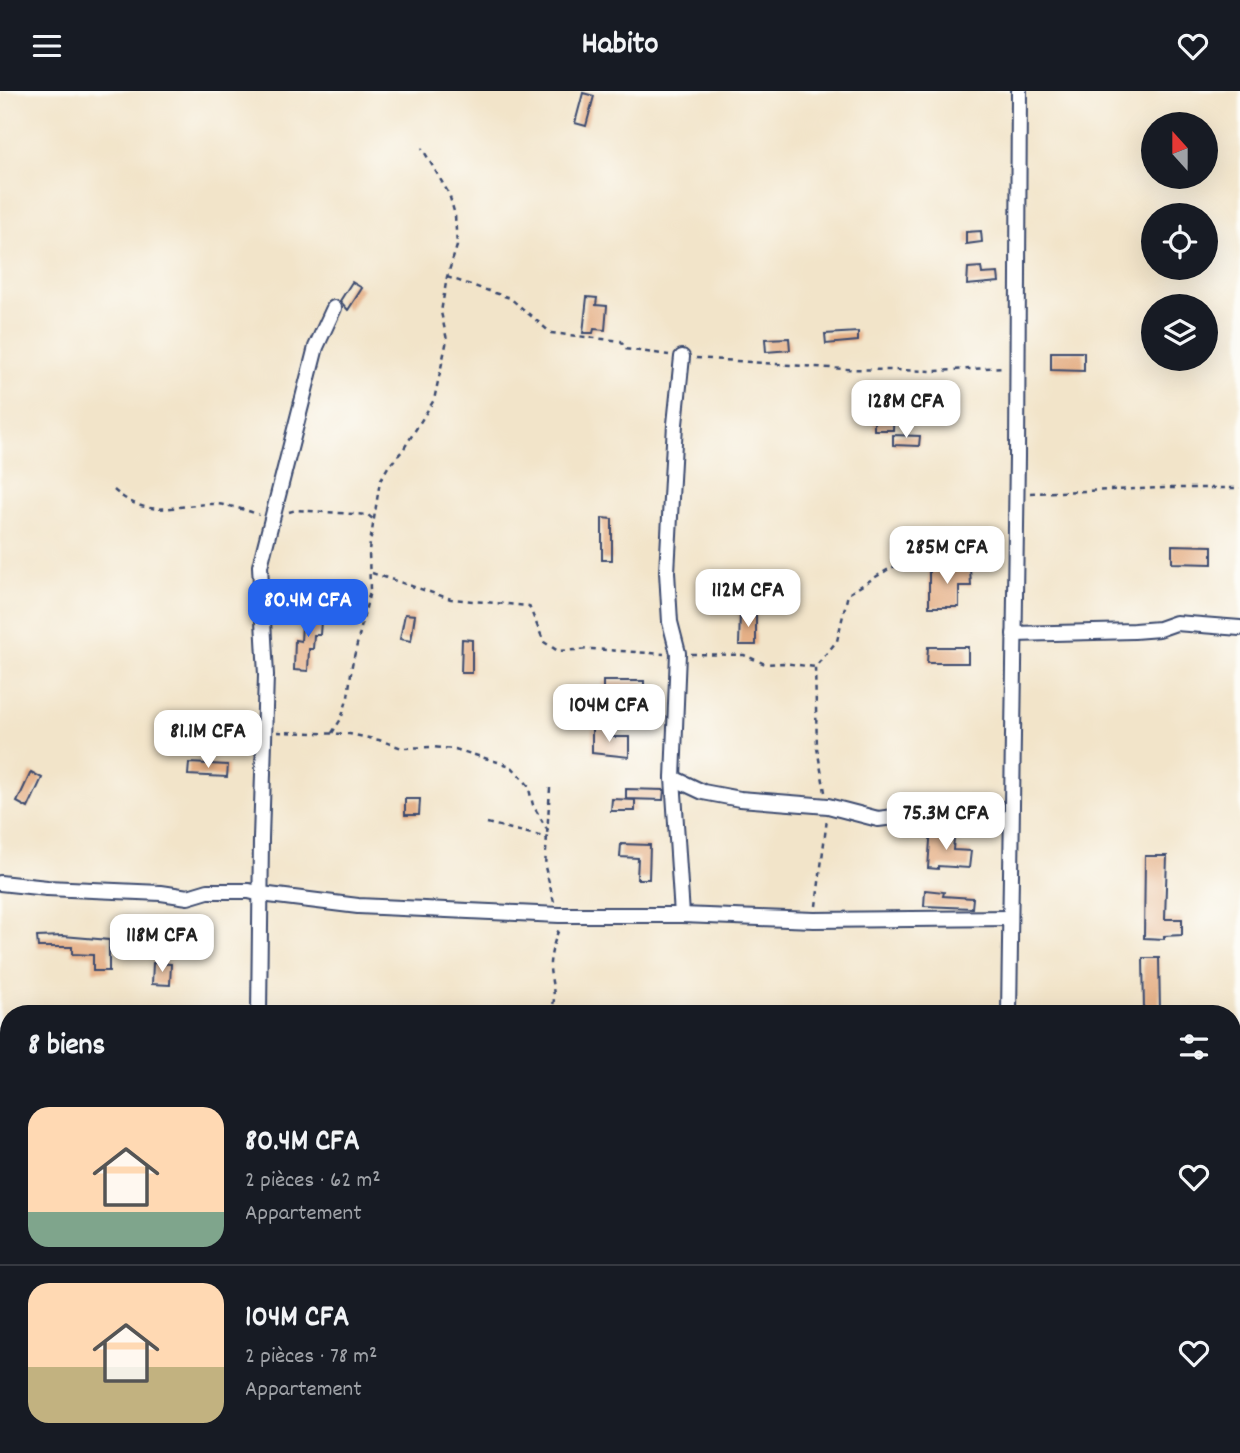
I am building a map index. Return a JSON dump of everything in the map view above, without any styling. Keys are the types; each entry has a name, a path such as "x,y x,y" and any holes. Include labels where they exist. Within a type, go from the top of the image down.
{"street":[{"path":"1009,1005 1019,91"},
{"path":"259,1005 266,675 260,566 316,347 334,307"},
{"path":"682,357 675,424 667,572 670,622 678,653 673,778 682,915"},
{"path":"1014,634 1134,631 1159,629 1176,623 1240,628"},
{"path":"673,778 703,792 740,799 828,806 878,818 918,814 951,820 1011,819"},
{"path":"0,883 188,897 208,891 249,891 358,906 559,915 682,915 814,920 1010,918"}],"path":[{"path":"332,733 341,719 350,689 352,665 370,591 369,550 380,481 434,400 447,339 440,312 457,246 455,215 449,194 422,148"},
{"path":"447,277 510,298 551,333 621,341 625,349 682,357 857,370 936,371 1018,366"},
{"path":"1016,493 1240,488"},
{"path":"114,489 137,505 169,510 217,504 273,518 296,510 368,515 374,520"},
{"path":"814,920 828,806 817,748 815,667 837,641 848,594 892,567 919,565"},
{"path":"371,572 451,599 529,606 544,642 558,651 592,649 744,655 765,664 815,667"},
{"path":"263,734 332,733 379,740 402,748 455,749 512,766 528,785 533,805 549,833"},
{"path":"487,823 548,838"}],"building":[{"path":"583,93 594,96 586,126 575,123"},
{"path":"981,231 982,242 966,244 966,232"},
{"path":"981,267 982,274 998,273 999,282 967,285 968,268"},
{"path":"352,282 362,288 348,310 340,301"},
{"path":"587,297 597,298 596,305 607,306 605,330 594,329 593,333 583,333"},
{"path":"858,332 858,341 826,344 825,334"},
{"path":"789,338 790,350 766,352 765,339"},
{"path":"1051,352 1084,352 1084,371 1051,370"},
{"path":"874,406 894,407 893,430 874,430"},
{"path":"893,435 920,436 919,446 893,445"},
{"path":"602,518 612,519 612,560 602,560"},
{"path":"1172,545 1212,546 1212,564 1172,563"},
{"path":"929,568 970,568 971,586 959,586 959,607 929,607"},
{"path":"311,605 322,606 320,635 314,635 313,649 309,649 308,671 294,670 295,640 301,641 302,625 310,625"},
{"path":"740,613 756,613 756,645 739,645"},
{"path":"405,614 415,615 411,641 400,639"},
{"path":"462,639 472,640 472,673 461,673"},
{"path":"928,647 968,647 968,663 927,663"},
{"path":"603,681 644,681 644,696 603,695"},
{"path":"592,729 610,729 610,737 629,737 629,757 592,753"},
{"path":"189,763 228,765 227,777 188,775"},
{"path":"31,772 42,778 28,808 17,802"},
{"path":"626,789 664,790 663,800 626,799"},
{"path":"405,799 420,799 419,815 405,815"},
{"path":"612,799 635,800 635,811 611,811"},
{"path":"931,827 940,828 940,837 954,838 953,850 971,851 969,868 928,868"},
{"path":"621,844 650,845 649,879 637,879 638,858 620,857"},
{"path":"1145,856 1167,856 1165,919 1182,919 1182,935 1164,936 1164,939 1144,938"},
{"path":"925,890 944,892 943,896 973,898 972,908 924,906"},
{"path":"37,937 109,940 109,971 93,971 93,955 72,954 72,947 38,947"},
{"path":"1143,958 1159,958 1160,1005 1144,1005"},
{"path":"153,963 171,964 170,985 152,984"}]}
